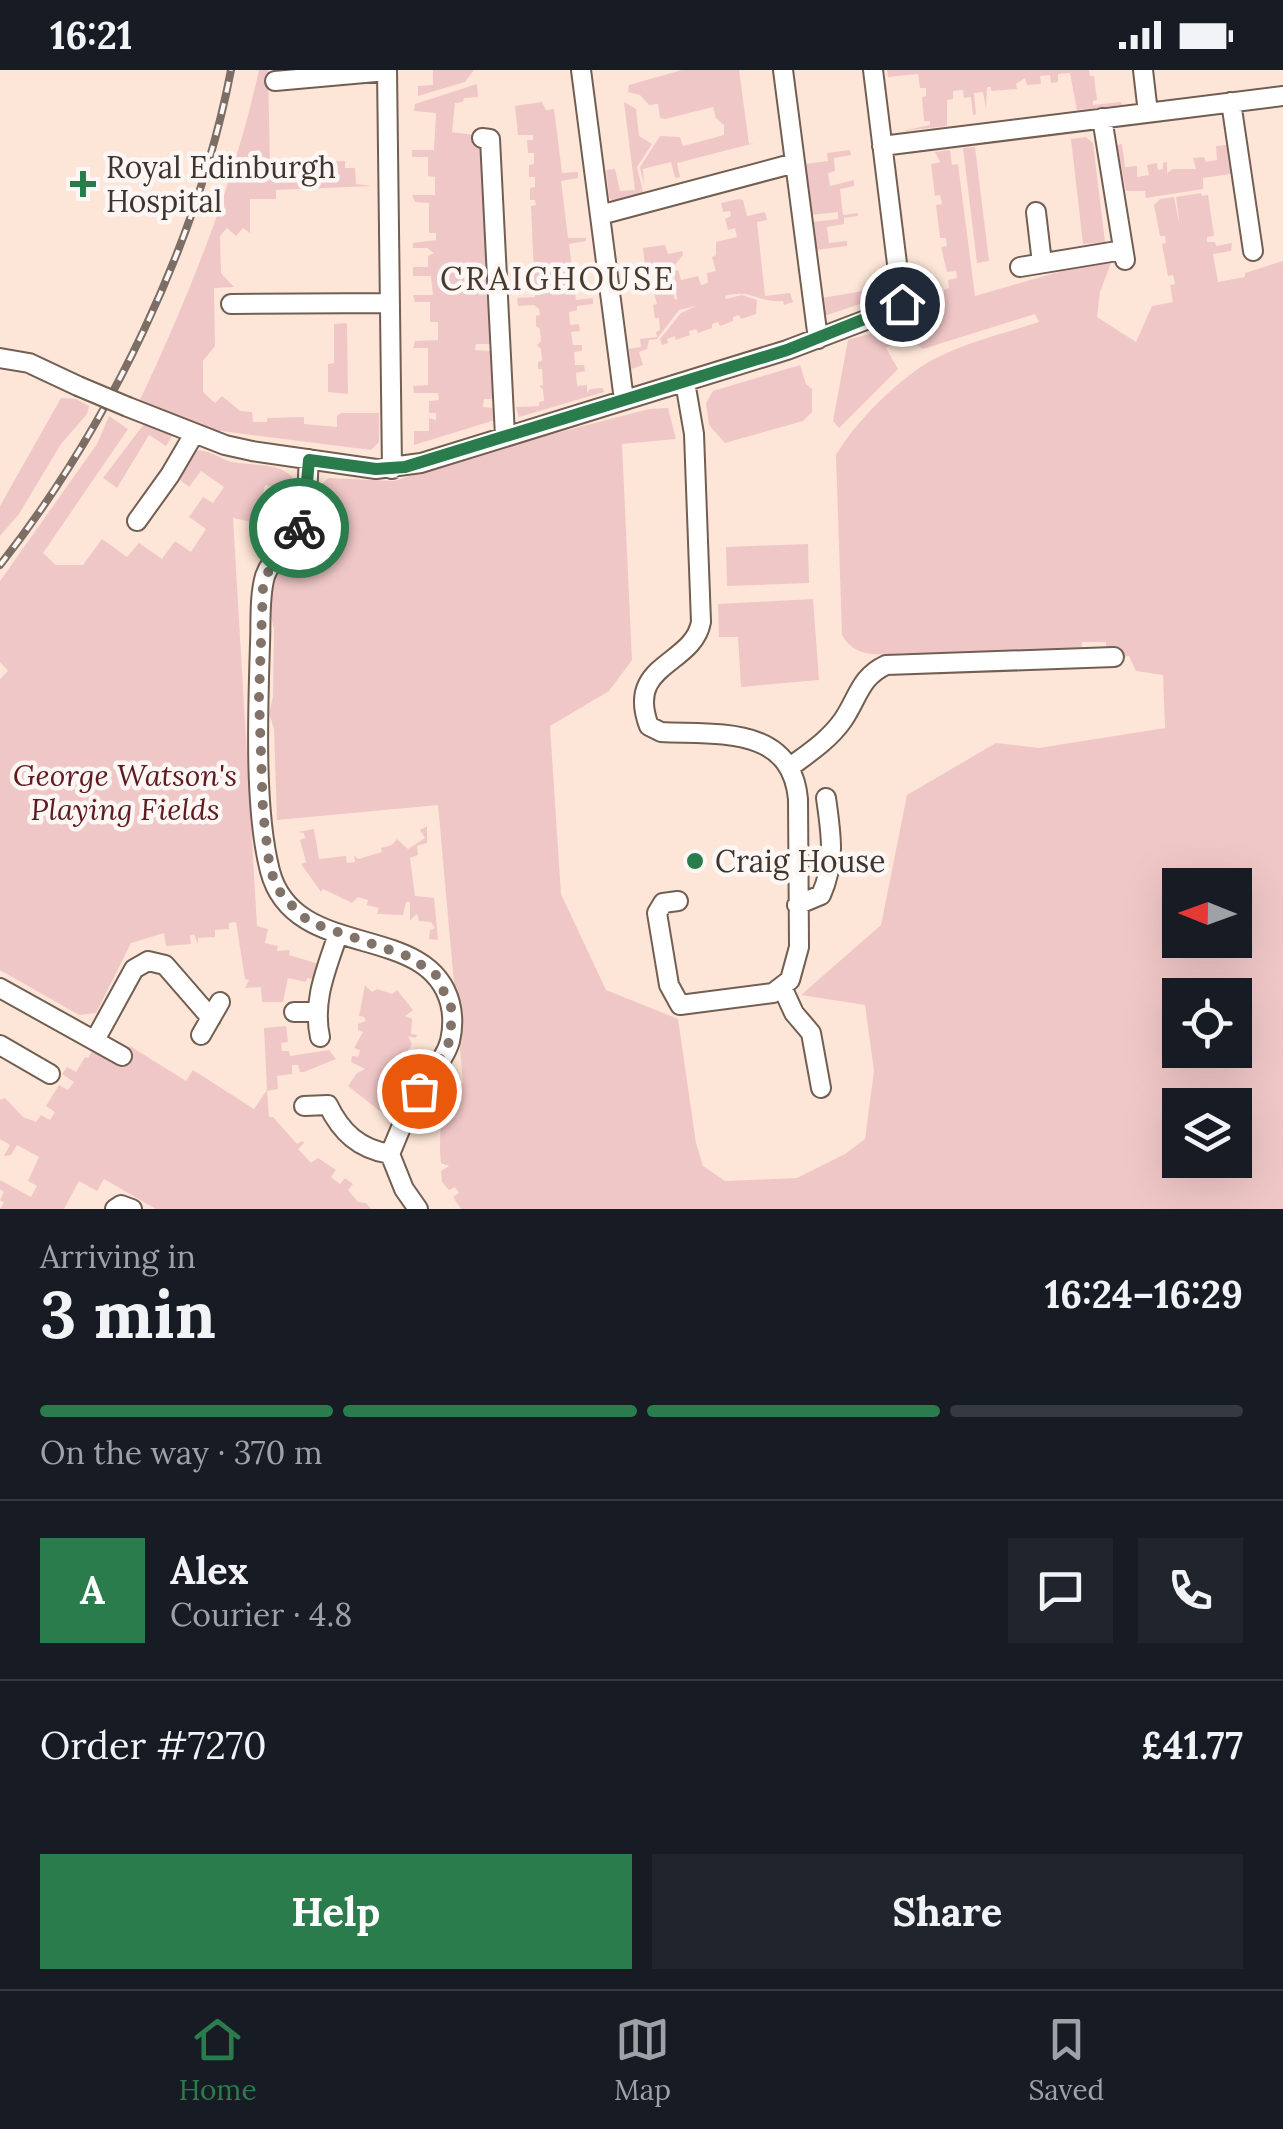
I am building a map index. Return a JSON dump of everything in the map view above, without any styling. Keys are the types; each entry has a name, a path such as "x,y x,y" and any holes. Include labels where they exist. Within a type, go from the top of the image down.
{"street":[{"path":"581,70 624,400"},
{"path":"783,70 818,339"},
{"path":"0,358 29,363 233,448 392,469 818,339 902,304 873,70"},
{"path":"1144,70 1148,113"},
{"path":"275,82 387,71 392,469"},
{"path":"882,146 1283,96"},
{"path":"1231,102 1253,251"},
{"path":"1020,267 1124,255 1102,118"},
{"path":"482,138 490,138 505,436"},
{"path":"600,215 794,163"},
{"path":"1036,212 1042,263"},
{"path":"232,304 390,303"},
{"path":"678,901 663,904 657,913 668,985 680,1005 773,994 783,988 797,964 798,799 790,767 781,756 756,740 662,732 649,726 646,717 646,690 652,676 694,642 701,622 694,434 684,382"},
{"path":"137,521 194,434"},
{"path":"309,460 303,518 297,532 271,564 263,587 259,697 263,812 270,870 278,890 300,915 338,934 416,960 436,975 451,1007 450,1043 414,1099 390,1154 418,1209"},
{"path":"790,767 828,738 844,720 866,678 886,665 1114,657"},
{"path":"797,904 821,896 828,880 833,856 826,798"},
{"path":"320,1036 317,1012 322,977 338,934"},
{"path":"95,1040 134,969 148,961 165,966 210,1019"},
{"path":"783,988 794,1013 810,1033 821,1088"},
{"path":"2,992 122,1056"},
{"path":"294,1012 317,1012"},
{"path":"0,1046 27,1071 50,1074"},
{"path":"304,1106 332,1097 341,1126 353,1139 366,1148 390,1154"},
{"path":"115,1209 122,1205 132,1209"}],"green space":[{"path":"259,70 268,70 270,163 345,161 345,168 355,168 356,184 372,186 276,190 276,199 250,199 250,233 243,228 236,236 227,228 220,236 221,273 234,287 214,288 215,346 203,361 203,392 215,403 222,396 240,411 252,412 253,422 304,417 304,424 337,427 337,416 341,413 379,413 379,442 371,450 213,430 140,400 209,238 237,155"},
{"path":"433,70 474,70 465,82 418,96 418,86 433,85"},
{"path":"682,70 739,70 749,144 755,143 677,163 680,177 675,178 671,162 643,169 644,186 640,167 660,136 680,137 683,146 724,135 724,125 716,118 713,107 665,119 660,118 658,104 649,105 640,95 628,92 629,85"},
{"path":"887,70 1089,70 1090,76 1094,76 1097,100 1093,105 1122,105 1077,110 1070,73 1058,74 1058,82 1051,83 1050,75 1040,76 1041,84 1027,85 1025,78 1016,84 1017,89 991,91 987,87 986,109 983,92 974,93 973,115 971,97 964,98 963,90 953,91 953,99 947,100 947,126 902,131 930,125 930,121 924,121 922,97 926,96 926,88 920,88 918,74 888,77"},
{"path":"477,84 478,97 455,103 452,132 473,136 482,145 491,344 476,344 475,350 491,351 494,399 484,399 483,407 494,408 495,420 414,445 414,431 429,431 429,418 436,420 436,413 429,413 429,401 439,400 438,393 414,393 413,386 428,385 428,348 413,348 415,341 438,340 438,322 430,322 430,302 415,302 413,295 433,295 431,276 413,276 413,267 428,267 428,256 434,253 427,248 413,248 413,243 436,240 436,233 429,233 429,203 415,202 412,195 435,195 435,177 428,176 428,157 412,157 412,150 434,150 436,113 414,111 415,104"},
{"path":"542,102 546,110 554,109 562,173 578,172 578,178 561,181 568,238 586,238 569,244 576,300 593,298 593,304 577,306 577,310 569,312 570,325 579,324 580,331 571,332 573,345 582,345 582,351 574,352 575,365 584,365 585,371 576,373 577,386 587,385 587,393 603,388 604,392 519,417 516,407 539,406 544,401 539,386 543,385 542,369 538,369 538,362 542,361 537,345 541,341 536,326 539,309 534,305 518,306 517,298 535,297 531,206 536,205 535,200 530,200 535,177 529,177 529,165 534,164 534,153 528,153 527,140 533,140 533,135 518,135 515,106"},
{"path":"624,102 636,109 639,136 652,144 637,167 644,196 616,203 609,198 606,170 615,169 620,191 635,190"},
{"path":"1086,137 1093,143 1105,242 1083,244 1071,139"},
{"path":"1122,144 1125,167 1137,166 1137,177 1149,175 1147,165 1157,163 1158,170 1167,162 1167,173 1173,169 1196,169 1193,158 1217,160 1216,146 1227,145 1231,174 1203,178 1203,189 1146,198 1145,191 1126,191 1117,145"},
{"path":"975,147 989,261 977,263 963,148"},
{"path":"850,150 851,155 834,158 835,171 828,173 830,186 854,180 854,186 840,189 843,215 858,216 827,227 829,243 847,241 847,246 816,250 812,222 838,219 838,212 811,215 805,164 828,161 827,153"},
{"path":"950,150 952,165 958,164 975,296 1065,270 1111,263 1100,292 1097,317 1136,342 1152,306 1173,302 1170,285 1175,284 1173,275 1168,276 1162,244 1166,243 1165,236 1160,236 1154,205 1160,199 1174,197 1180,227 1176,197 1201,193 1208,195 1214,236 1207,237 1207,242 1215,242 1216,246 1232,243 1231,251 1213,254 1218,282 1245,277 1245,273 1283,261 1283,1209 461,1209 453,1197 459,1193 442,1182 441,1171 449,1166 441,1163 440,1149 444,1111 452,1112 454,1105 446,1103 448,1093 456,1094 458,1083 463,1083 438,805 277,820 274,729 269,713 273,697 274,629 270,591 278,570 309,530 319,487 328,478 394,481 498,448 649,409 668,408 676,439 622,444 632,660 609,691 550,726 561,894 606,990 678,1019 696,1143 703,1166 725,1181 797,1178 845,1154 865,1139 874,1071 865,1005 801,995 881,925 907,795 996,743 1039,748 1165,728 1163,675 1136,671 1129,656 1106,658 1106,642 1082,642 1081,653 912,658 907,653 862,652 842,635 836,455 880,401 923,366 961,347 1039,322 1035,314 923,349 905,337 886,348 898,369 839,428 833,421 848,340 901,322 909,316 917,298 944,294 949,288 948,280 957,278 956,271 947,272 941,247 947,246 946,238 940,238 936,205 942,204 940,195 935,196 931,164 940,162 935,152"},
{"path":"743,200 747,216 765,212 767,220 757,222 765,296 790,293 793,302 784,305 783,301 748,295 734,294 725,296 726,299 742,295 757,300 756,314 741,319 739,315 733,321 720,326 718,322 712,324 712,328 698,333 696,329 689,331 690,335 676,340 675,336 662,345 660,339 681,313 696,306 679,310 657,339 649,340 647,349 639,352 643,365 631,369 629,349 641,347 640,339 657,337 660,330 650,280 656,279 656,275 646,275 643,248 665,245 668,254 682,251 670,271 677,300 674,271 678,270 681,280 698,276 701,285 708,283 707,273 716,271 712,257 716,255 716,242 737,237 735,228 728,230 725,219 731,216 730,211 723,212 721,203"},
{"path":"885,275 887,295 824,316 822,298 863,291 874,286 875,276"},
{"path":"347,323 348,394 328,392 328,364 334,363 334,324"},
{"path":"800,365 806,384 812,389 812,412 803,421 725,443 709,425 706,403 713,391"},
{"path":"61,398 76,399 89,406 87,414 61,444 19,514 0,536 0,506"},
{"name":"George Watson's Playing Fields","path":"109,416 128,429 43,553 56,565 83,565 102,539 127,557 139,543 162,559 175,541 191,552 206,529 189,517 203,497 213,503 224,487 201,471 189,487 180,480 194,452 273,467 292,477 289,491 265,485 256,523 233,518 257,926 268,929 265,943 278,946 277,951 290,950 289,955 319,964 314,979 307,978 306,982 288,978 283,1002 262,1002 261,987 245,988 249,980 245,979 236,922 229,923 229,929 215,930 215,937 198,938 198,944 194,934 190,936 191,944 166,946 164,933 131,943 96,1013 79,1015 0,970 0,679 8,671 0,662 0,581 97,444"},
{"path":"144,424 172,436 166,446 149,435 117,488 103,478"},
{"path":"808,544 809,583 727,586 726,547"},
{"path":"813,599 819,680 741,687 738,637 719,637 718,604"},
{"path":"427,826 427,843 417,846 418,855 410,858 415,896 434,898 438,940 429,939 430,930 435,928 431,922 419,921 417,914 410,920 410,902 406,902 403,915 377,914 379,908 367,905 368,900 358,897 352,903 323,889 321,892 301,864 306,862 300,840 305,838 304,833 298,832 314,829 319,859 346,856 347,863 355,862 354,855 358,859 382,852 381,848 397,839 408,849 425,838 420,830"},
{"path":"365,985 372,992 377,989 392,994 397,990 413,1010 405,1016 412,1019 411,1034 418,1035 408,1036 412,1044 400,1062 395,1059 378,1085 402,1104 394,1122 348,1086 365,1069 351,1062 360,1050 354,1048 363,1032 358,1030 358,1024 366,1021 359,1016"},
{"path":"286,1026 288,1042 281,1043 282,1051 289,1051 290,1056 329,1050 336,1059 304,1072 300,1072 298,1065 292,1065 292,1074 277,1076 278,1089 267,1091 269,1117 297,1144 304,1143 298,1149 311,1163 318,1158 336,1170 331,1177 340,1184 345,1178 353,1184 348,1190 371,1209 156,1209 104,1179 97,1191 79,1181 64,1209 0,1209 4,1192 0,1180 31,1197 37,1186 28,1181 39,1157 17,1145 11,1155 4,1156 10,1145 0,1139 0,1100 5,1098 23,1117 36,1122 41,1115 50,1120 55,1112 46,1106 59,1085 68,1090 74,1082 62,1074 67,1067 76,1072 93,1050 117,1064 130,1046 186,1081 193,1070 254,1109 267,1090 264,1028"}],"railway":[{"path":"0,565 77,454 144,331 196,201 231,70"}],"way so far":[{"path":"299,528 271,564 263,587 259,697 263,812 270,870 282,896 309,922 410,957 436,975 451,1007 451,1036 419,1091"}],"place":[{"name":"Royal Edinburgh Hospital","path":"83,184"},
{"name":"Craig House","path":"695,861"}],"district":[{"name":"CRAIGHOUSE","path":"558,278"}],"route":[{"path":"299,528 304,515 309,460 376,469 405,467 787,350 902,304"}]}
